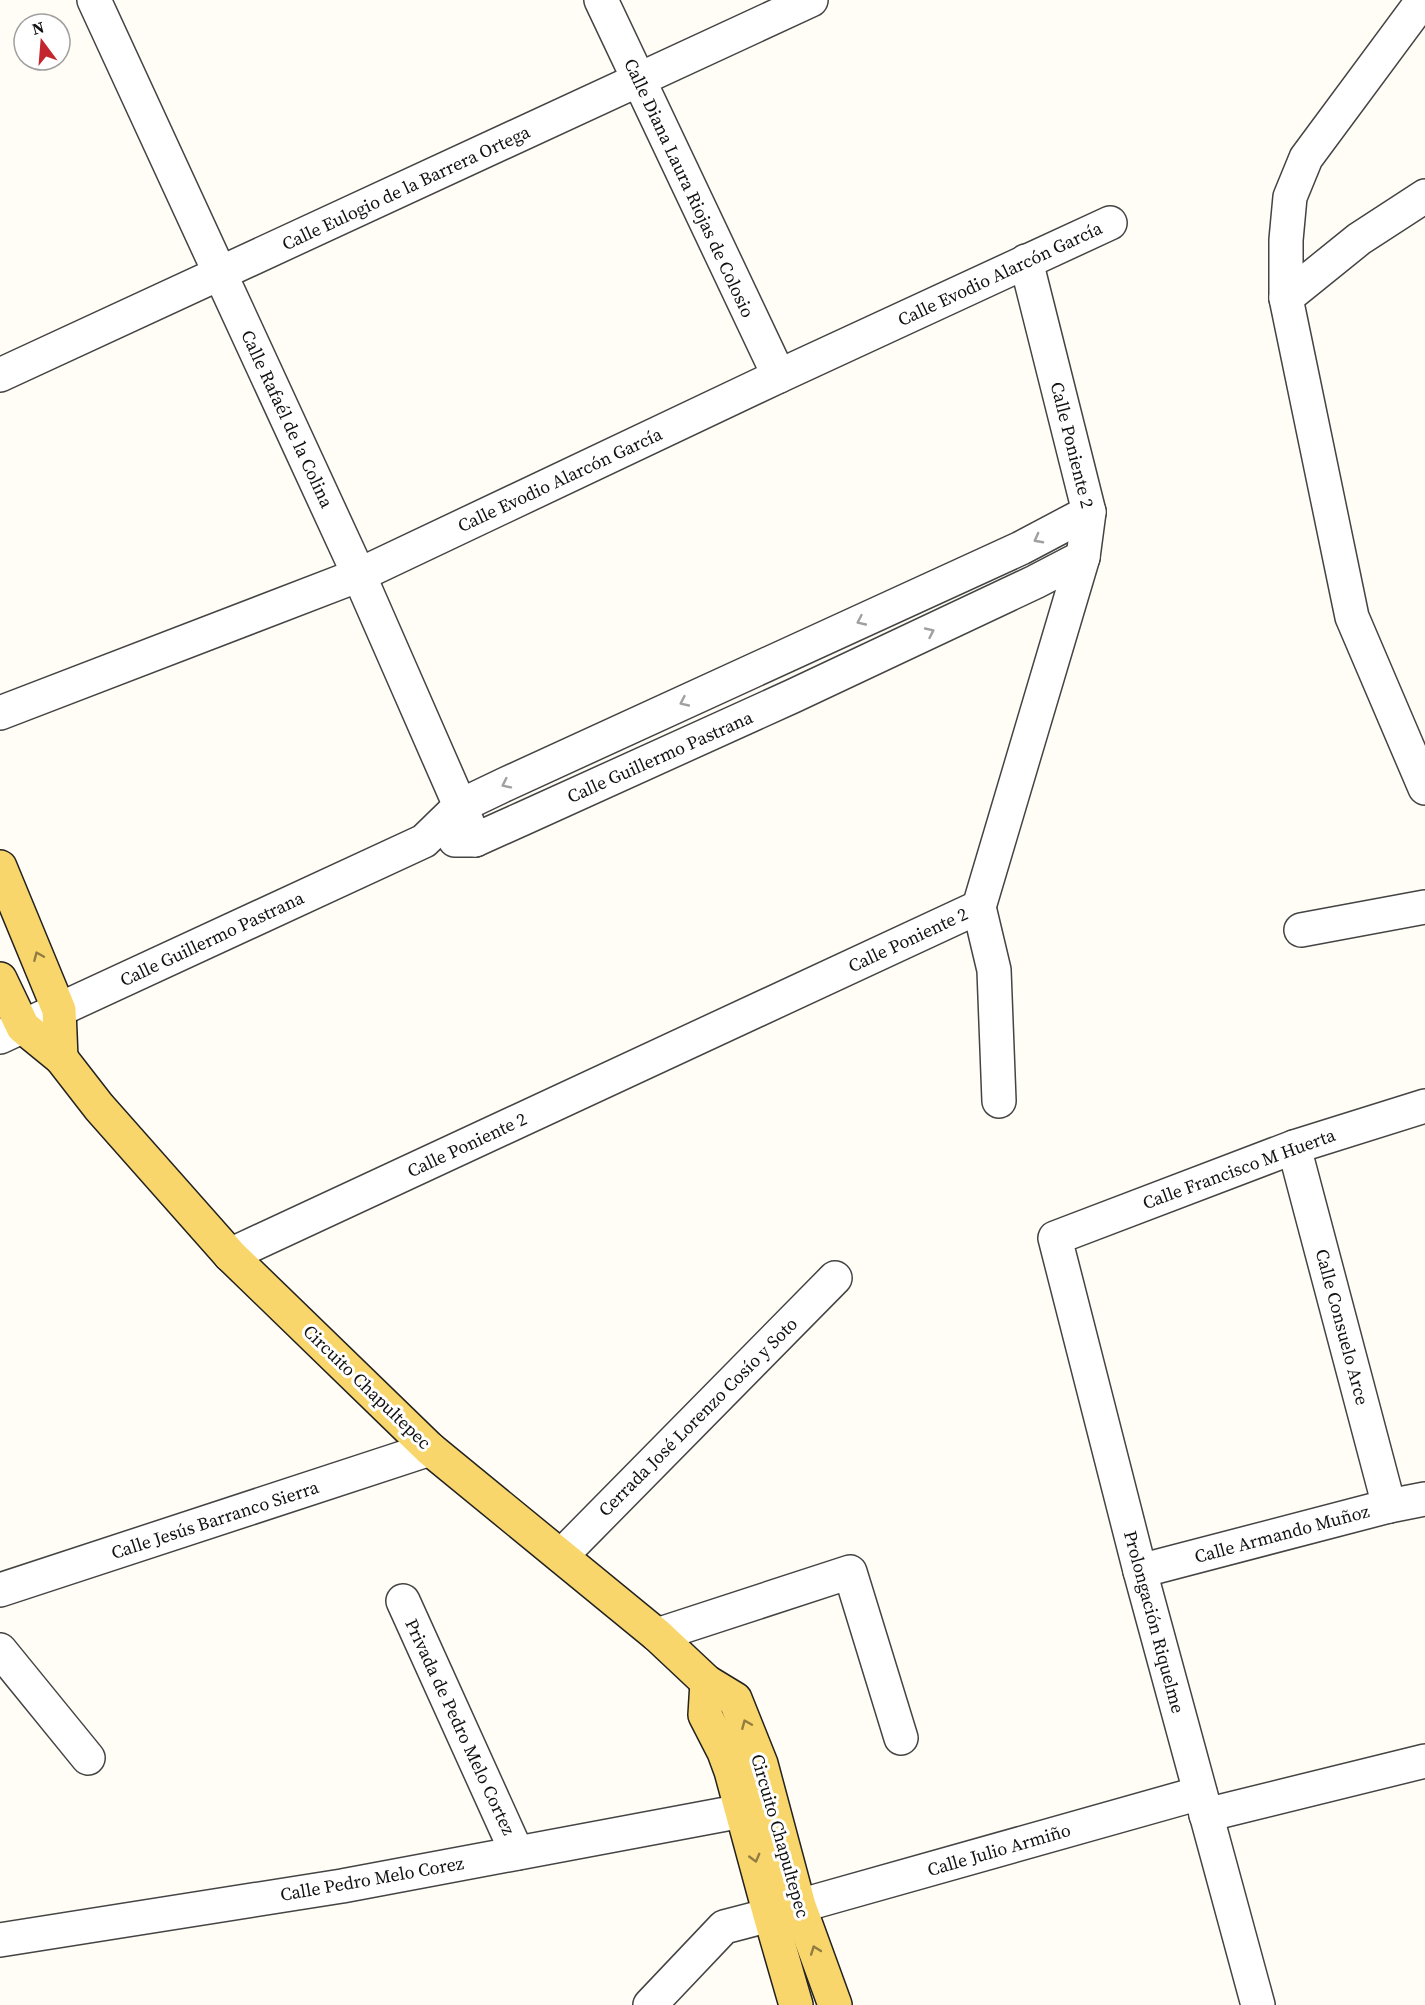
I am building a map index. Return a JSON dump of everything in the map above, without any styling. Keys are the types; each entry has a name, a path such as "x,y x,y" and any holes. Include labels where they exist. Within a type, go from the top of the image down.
{"main road":[{"path":"0,867 59,1010 61,1058"},
{"name":"Circuito Chapultepec","path":"0,980 11,1032 61,1058 99,1107 230,1255 430,1449 657,1635 707,1682 735,1698 753,1741 784,1910 796,2005"},
{"name":"Circuito Chapultepec","path":"707,1682 705,1715 724,1752 742,1811 784,1910 835,2005"}],"street":[{"name":"Calle Rafaél de la Colina","path":"94,0 359,575 476,840"},
{"name":"Calle Diana Laura Riojas de Colosio","path":"601,0 637,81 779,376"},
{"name":"Calle Eulogio de la Barrera Ortega","path":"0,375 812,0"},
{"path":"1423,0 1306,158 1290,197 1286,240 1286,298 1352,617 1425,788"},
{"path":"1286,298 1359,239 1425,196"},
{"name":"Calle Evodio Alarcón García","path":"0,713 359,575 779,376 1110,223"},
{"name":"Calle Poniente 2","path":"230,1255 979,908 1083,557 1089,512 1026,261"},
{"name":"Calle Guillermo Pastrana","path":"11,1032 423,841 460,807 506,783 1021,548 1089,512"},
{"name":"Calle Guillermo Pastrana","path":"423,841 476,840 793,696 1083,557"},
{"path":"776,660 793,696"},
{"path":"1301,930 1425,907"},
{"path":"979,908 994,970 999,1101"},
{"name":"Calle Francisco M Huerta","path":"1054,1238 1294,1147 1425,1106"},
{"name":"Calle Consuelo Arce","path":"1294,1147 1389,1506"},
{"name":"Prolongación Riquelme","path":"1054,1238 1203,1804 1250,2003"},
{"name":"Cerrada José Lorenzo Cosío y Soto","path":"561,1556 835,1278"},
{"name":"Calle Jesús Barranco Sierra","path":"0,1590 430,1449"},
{"name":"Calle Armando Muñoz","path":"1140,1571 1389,1506 1425,1499"},
{"path":"657,1635 850,1572 901,1738"},
{"name":"Privada de Pedro Melo Cortez","path":"403,1601 518,1853"},
{"path":"0,1650 88,1758"},
{"name":"Calle Julio Armiño","path":"650,2005 724,1927 1203,1804 1425,1761"},
{"name":"Calle Pedro Melo Corez","path":"0,1940 342,1886 742,1811"}]}
